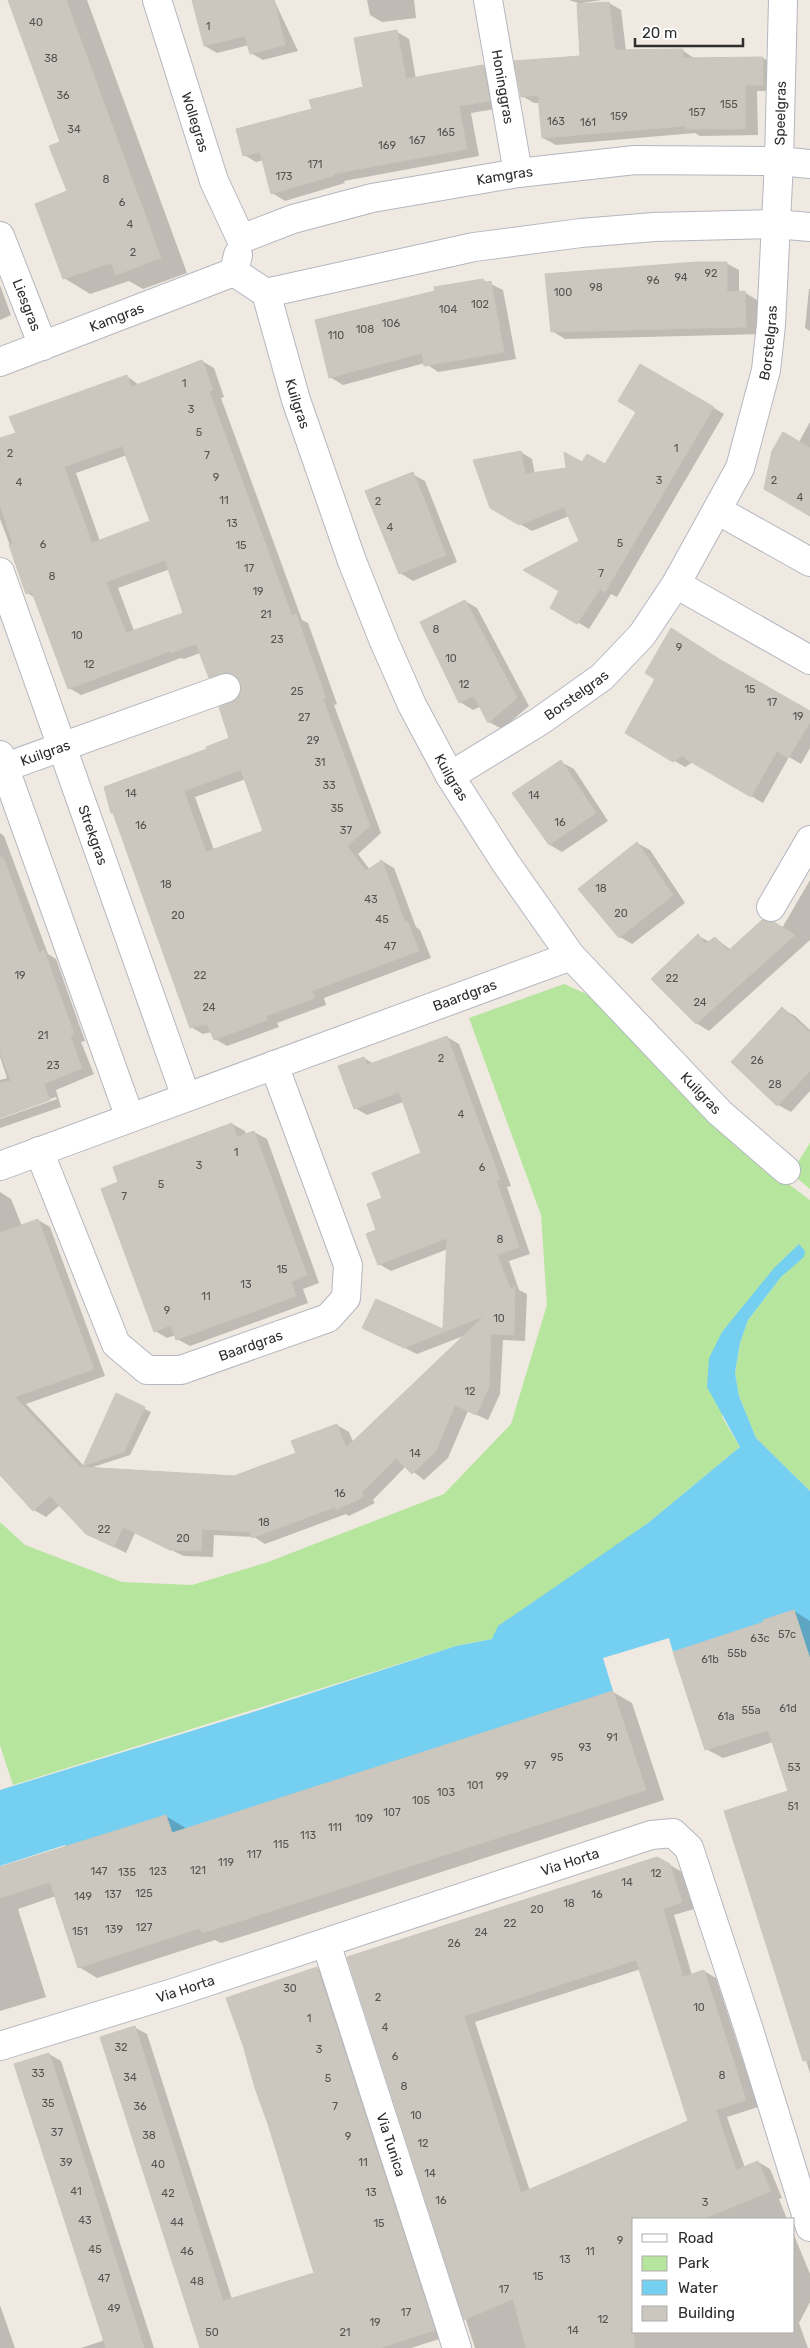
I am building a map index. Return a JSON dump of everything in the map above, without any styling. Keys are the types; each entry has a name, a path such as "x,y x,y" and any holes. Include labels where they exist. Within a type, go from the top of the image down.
{"street":[{"name":"Wollegras","path":"157,0 214,181 241,239"},
{"name":"Honinggras","path":"488,0 518,173"},
{"name":"Speelgras","path":"775,224 779,161 783,0"},
{"name":"Kamgras","path":"241,239 293,219 372,198 518,173 635,160 779,161 810,164"},
{"path":"241,239 234,272 266,293 474,247 582,233 654,227 775,224 810,228"},
{"name":"Borstelgras","path":"450,776 540,721 602,677 642,635 676,584 740,468 766,370 771,325 775,224"},
{"name":"Liesgras","path":"0,236 43,346"},
{"name":"Kamgras","path":"0,362 234,272"},
{"name":"Kuilgras","path":"266,293 296,400 352,561 382,638 412,705 450,776 505,862 570,956 720,1113 786,1170"},
{"path":"716,510 810,562"},
{"name":"Strekgras","path":"0,572 186,1097"},
{"path":"676,584 810,660"},
{"name":"Kuilgras","path":"2,764 62,747 226,688"},
{"path":"2,764 130,1118"},
{"path":"771,907 810,840"},
{"name":"Baardgras","path":"0,1166 570,956"},
{"name":"Baardgras","path":"39,1151 116,1344 147,1370 181,1370 328,1318 346,1298 348,1265 274,1065"},
{"name":"Via Horta","path":"0,2046 173,1993 651,1835 674,1833 689,1848 749,2030 810,2226"},
{"name":"Via Tunica","path":"326,1943 457,2348"}],"green space":[{"path":"564,984 600,1000 783,1180 810,1200 810,1491 756,1438 739,1396 735,1373 740,1343 748,1320 781,1277 804,1257 740,1312 722,1332 722,1417 740,1447 648,1523 492,1639 456,1646 13,1785 0,1745 0,1522 25,1545 122,1582 192,1585 268,1562 444,1494 511,1424 547,1305 541,1215 469,1018"},
{"path":"810,1143 810,1189 791,1173"}],"water":[{"path":"799,1244 805,1251 804,1257 781,1277 748,1320 740,1343 735,1373 739,1396 756,1438 810,1491 810,1659 794,1610 673,1652 669,1638 603,1658 613,1691 172,1833 67,1847 65,1845 0,1866 0,1790 250,1713 456,1646 492,1639 498,1626 648,1523 740,1447 707,1387 709,1358 722,1332 774,1268"}],"building":[{"path":"8,0 66,0 161,258 116,275 111,263 63,279 35,204 67,191 49,146 60,142"},
{"path":"192,0 274,0 285,45 250,54 245,36 204,46"},
{"path":"609,2 615,50 683,49 683,58 763,57 763,85 745,85 745,129 686,129 686,126 542,138 538,95 521,97 514,61 580,56 577,4"},
{"path":"397,30 406,79 483,65 490,101 459,106 467,149 333,174 333,176 271,194 260,152 243,156 236,129 312,109 309,100 363,87 354,38"},
{"path":"697,262 727,262 727,292 745,291 746,327 551,332 545,274"},
{"path":"483,279 484,283 491,281 504,352 424,366 422,353 329,378 315,320 435,291 434,287"},
{"path":"202,360 213,390 209,391 292,616 296,614 326,698 323,699 370,826 347,846 366,871 382,860 405,922 408,922 419,951 312,991 315,998 266,1016 267,1020 214,1040 207,1024 190,1028 113,813 111,813 104,787 207,749 206,747 229,738 219,707 238,698 241,690 240,682 236,676 228,673 209,678 196,644 171,653 170,651 68,689 32,592 26,594 9,545 13,544 0,505 0,438 16,433 9,417 127,375 131,387","holes":["122,446 150,521 92,543 64,467","165,560 183,613 126,633 106,582","241,770 263,831 206,852 184,791"]},
{"path":"640,364 714,407 605,592 600,589 577,624 550,608 559,591 523,570 579,541 564,507 519,525 490,508 473,460 521,451 525,474 566,468 564,452 582,462 587,454 605,464 636,412 618,401"},
{"path":"783,432 810,448 810,516 764,489 772,451"},
{"path":"413,472 446,555 399,574 365,491"},
{"path":"465,600 517,698 488,723 474,696 459,703 420,622"},
{"path":"671,628 719,659 810,711 810,722 788,758 777,751 751,797 686,759 683,755 673,762 625,733 655,679 645,673"},
{"path":"561,760 596,813 549,845 512,793"},
{"path":"637,842 673,895 619,938 578,889"},
{"path":"0,857 3,857 39,953 44,950 74,1034 70,1036 82,1068 44,1084 50,1100 0,1118 0,1083 11,1081 0,1052"},
{"path":"762,920 774,922 795,935 696,1024 651,979 698,934 705,944 715,937 728,951"},
{"path":"782,1007 810,1033 810,1071 777,1106 731,1062"},
{"path":"447,1036 500,1179 496,1180 519,1247 497,1255 511,1290 515,1286 514,1335 491,1334 489,1387 476,1415 455,1405 436,1451 412,1474 396,1458 362,1492 363,1497 336,1510 335,1507 252,1538 250,1532 202,1529 201,1551 170,1550 123,1527 114,1547 86,1534 50,1496 33,1511 0,1475 0,1233 38,1219 94,1369 15,1397 80,1467 234,1476 296,1453 291,1441 337,1424 346,1448 484,1316 404,1348 362,1328 376,1299 443,1329 447,1238 378,1265 366,1234 376,1230 367,1204 382,1198 372,1173 421,1153 399,1092 354,1109 338,1066 364,1057 367,1065"},
{"path":"232,1123 237,1137 254,1131 307,1275 291,1282 296,1296 176,1340 171,1325 154,1332 101,1189 118,1182 113,1167"},
{"path":"116,1393 145,1407 124,1452 83,1466"},
{"path":"794,1610 810,1659 810,2060 803,2061 724,1811 788,1791 768,1730 705,1750 673,1652"},
{"path":"613,1691 646,1790 228,1925 202,1933 200,1928 78,1968 50,1882 0,1898 0,1867 166,1815 172,1833"},
{"path":"657,1857 670,1864 682,1902 663,1909 683,1977 704,1970 746,2100 716,2110 736,2170 758,2161 771,2191 705,2218 632,2218 632,2333 634,2333 634,2348 526,2348 513,2299 464,2320 347,1957","holes":["636,1960 688,2121 521,2193 464,2016"]},
{"path":"317,1967 435,2330 380,2348 200,2348 100,2037 135,2026 223,2301 314,2273 243,2045 226,1998"},
{"path":"49,2053 144,2348 106,2348 14,2064"}]}
